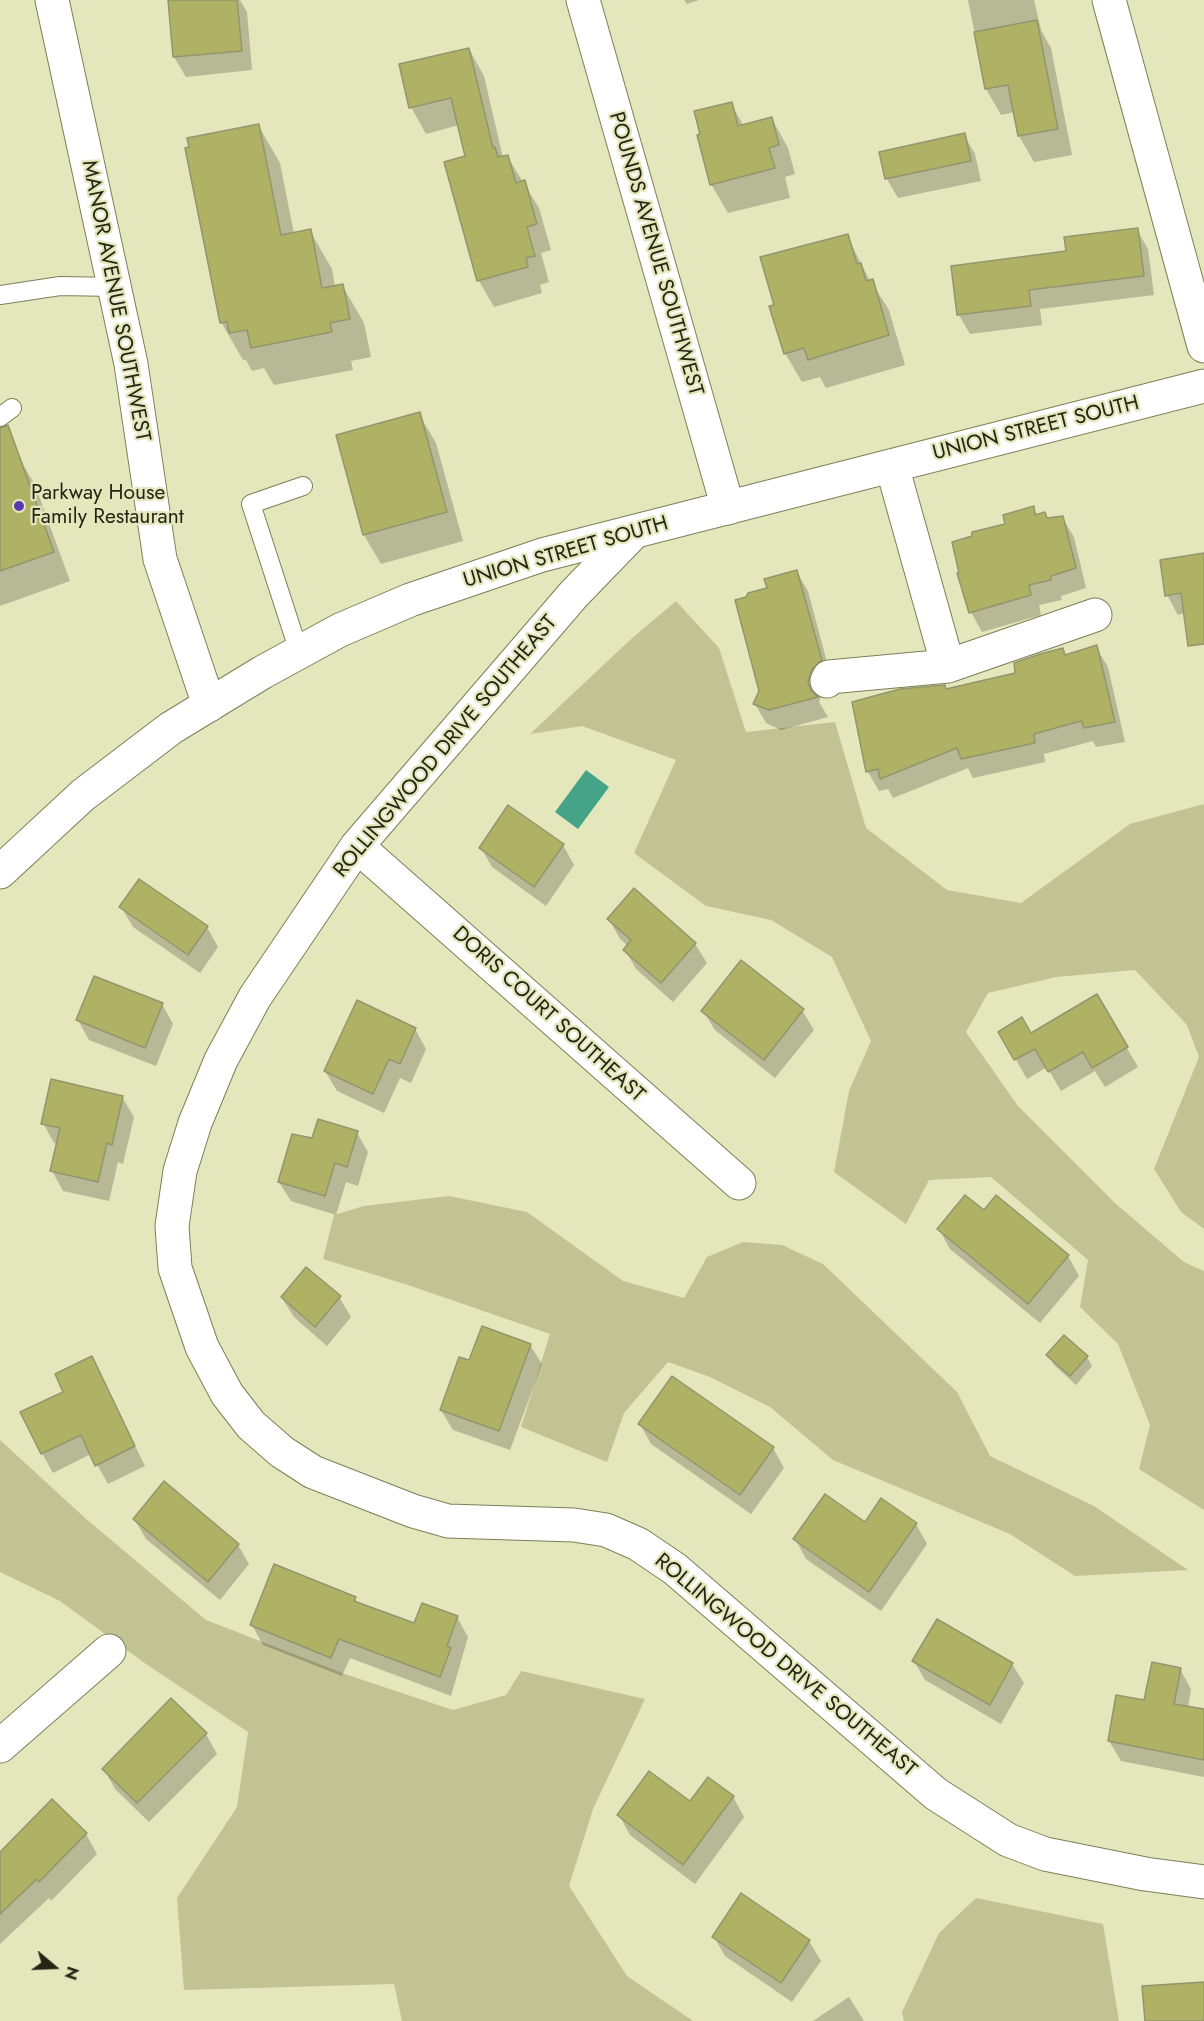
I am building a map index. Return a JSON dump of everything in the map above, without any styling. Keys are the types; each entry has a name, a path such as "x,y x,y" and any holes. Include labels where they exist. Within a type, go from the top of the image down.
{"street":[{"name":"MANOR AVENUE SOUTHWEST","path":"52,0 131,364 160,559 209,705"},
{"name":"POUNDS AVENUE SOUTHWEST","path":"583,0 728,508"},
{"path":"1109,0 1204,346"},
{"name":"UNION STREET SOUTH","path":"0,872 82,795 171,728 340,630 410,600 542,555 1204,386"},
{"path":"892,466 948,666"},
{"name":"ROLLINGWOOD DRIVE SOUTHEAST","path":"634,532 574,594 357,846 255,997 221,1060 195,1123 180,1171 172,1227 175,1268 201,1347 227,1394 251,1425 282,1452 313,1472 413,1511 448,1521 574,1525 606,1530 638,1544 675,1569 936,1794 1008,1840 1045,1854 1145,1875 1204,1882"},
{"path":"827,681 829,676 948,666 1095,615"},
{"name":"DORIS COURT SOUTHEAST","path":"357,846 739,1183"},
{"path":"0,1746 109,1651"}],"lane":[{"path":"0,296 60,286 115,287"},
{"path":"299,652 251,504 303,486"}],"shaded area":[{"path":"676,601 719,648 746,732 835,722 866,828 947,890 1021,903 1130,824 1204,804 1204,1229 1181,1212 1154,1169 1199,1057 1187,1025 1135,970 1056,977 988,993 966,1032 1018,1106 1116,1204 1184,1262 1204,1271 1204,1510 1139,1469 1150,1425 1118,1344 1080,1307 1088,1260 991,1177 929,1180 906,1224 834,1172 849,1091 871,1041 832,957 771,920 706,906 634,853 676,760 582,726 530,734 630,640"},
{"path":"586,770 609,787 578,829 555,812"},
{"path":"449,1196 527,1212 623,1281 684,1298 707,1257 743,1242 782,1245 823,1264 957,1392 990,1456 1094,1506 1188,1570 1075,1576 1010,1534 833,1460 770,1407 710,1377 668,1362 624,1413 607,1462 521,1427 550,1334 408,1285 323,1259 334,1215 364,1206"},
{"path":"0,1440 84,1517 206,1620 345,1674 453,1710 506,1695 521,1671 645,1699 593,1809 569,1886 627,1976 693,2021 402,2021 394,1984 184,1990 177,1898 237,1807 248,1732 146,1664 60,1601 0,1572"},
{"path":"976,1898 1103,1924 1119,2021 904,2021 902,2012 939,1933"}],"building":[{"path":"168,0 237,0 242,51 173,57"},
{"path":"1037,20 1058,129 1018,136 1008,85 985,89 974,32"},
{"path":"469,48 493,148 495,147 498,157 508,155 516,183 525,180 537,224 527,227 535,256 526,258 528,267 477,281 444,162 465,156 451,98 409,108 399,64"},
{"path":"732,102 738,126 772,117 779,145 769,148 775,168 710,185 697,135 700,134 694,111"},
{"path":"259,124 281,235 311,229 322,288 343,284 350,319 330,323 332,332 251,348 247,330 229,333 227,322 220,323 185,148 189,147 187,138"},
{"path":"965,133 971,161 885,179 879,152"},
{"path":"1138,228 1144,276 1029,290 1031,306 957,315 951,266 1066,251 1064,237"},
{"path":"848,234 857,264 861,263 866,281 873,279 889,335 808,360 804,348 784,354 769,306 774,305 760,257"},
{"path":"420,412 447,512 363,535 336,435"},
{"name":"Parkway House Family Restaurant","path":"8,425 54,552 0,571 0,428"},
{"path":"1034,506 1035,515 1045,512 1047,518 1063,516 1076,568 1051,576 1051,580 1029,585 1031,595 969,613 957,573 959,573 952,542 972,536 972,532 1005,524 1003,515"},
{"path":"1204,553 1204,644 1188,646 1181,593 1165,596 1160,560"},
{"path":"797,570 822,660 812,669 808,682 811,691 818,697 769,710 753,704 759,691 735,600 746,597 748,593 767,588 764,579"},
{"path":"1097,645 1115,722 1084,728 1081,721 1034,734 1035,743 961,759 957,748 880,779 878,769 866,772 852,702 900,689 945,685 946,689 1015,673 1014,663 1040,654 1063,648 1065,655"},
{"path":"508,805 564,844 534,887 479,848"},
{"path":"139,879 208,926 188,955 119,907"},
{"path":"634,888 696,943 661,983 623,950 631,940 607,919"},
{"path":"741,960 804,1009 764,1060 701,1011"},
{"path":"94,976 163,1003 145,1048 76,1020"},
{"path":"1097,994 1128,1047 1092,1068 1083,1052 1048,1072 1035,1049 1014,1060 998,1032 1022,1017 1031,1033"},
{"path":"357,1000 416,1028 400,1064 389,1059 373,1094 324,1071"},
{"path":"51,1079 123,1096 112,1145 107,1143 98,1182 50,1171 60,1128 41,1124"},
{"path":"318,1119 358,1131 347,1167 335,1163 325,1196 278,1182 292,1134 312,1138"},
{"path":"965,1195 984,1210 996,1195 1069,1255 1028,1304 937,1229"},
{"path":"306,1267 341,1296 315,1327 281,1297"},
{"path":"482,1326 531,1344 499,1431 440,1410 459,1357 469,1360"},
{"path":"1064,1335 1088,1356 1070,1376 1046,1355"},
{"path":"92,1356 135,1446 95,1466 81,1435 41,1454 20,1412 63,1392 55,1374"},
{"path":"672,1376 774,1447 740,1495 638,1424"},
{"path":"164,1481 239,1544 208,1582 133,1519"},
{"path":"825,1494 865,1522 881,1498 917,1523 869,1592 793,1539"},
{"path":"274,1564 356,1597 354,1601 414,1623 422,1603 458,1616 447,1646 451,1648 440,1677 339,1639 331,1658 250,1625"},
{"path":"937,1619 1013,1663 990,1705 912,1661"},
{"path":"1152,1662 1181,1668 1174,1704 1204,1709 1204,1760 1108,1741 1116,1695 1144,1700"},
{"path":"171,1698 207,1733 137,1803 102,1769"},
{"path":"649,1771 690,1801 708,1777 734,1796 683,1865 617,1815"},
{"path":"52,1799 87,1833 39,1882 37,1879 0,1914 0,1852"},
{"path":"741,1893 810,1940 781,1983 712,1937"},
{"path":"1204,1982 1204,2021 1145,2021 1142,1986"}],"place":[{"name":"Parkway House Family Restaurant","path":"19,506"}]}
